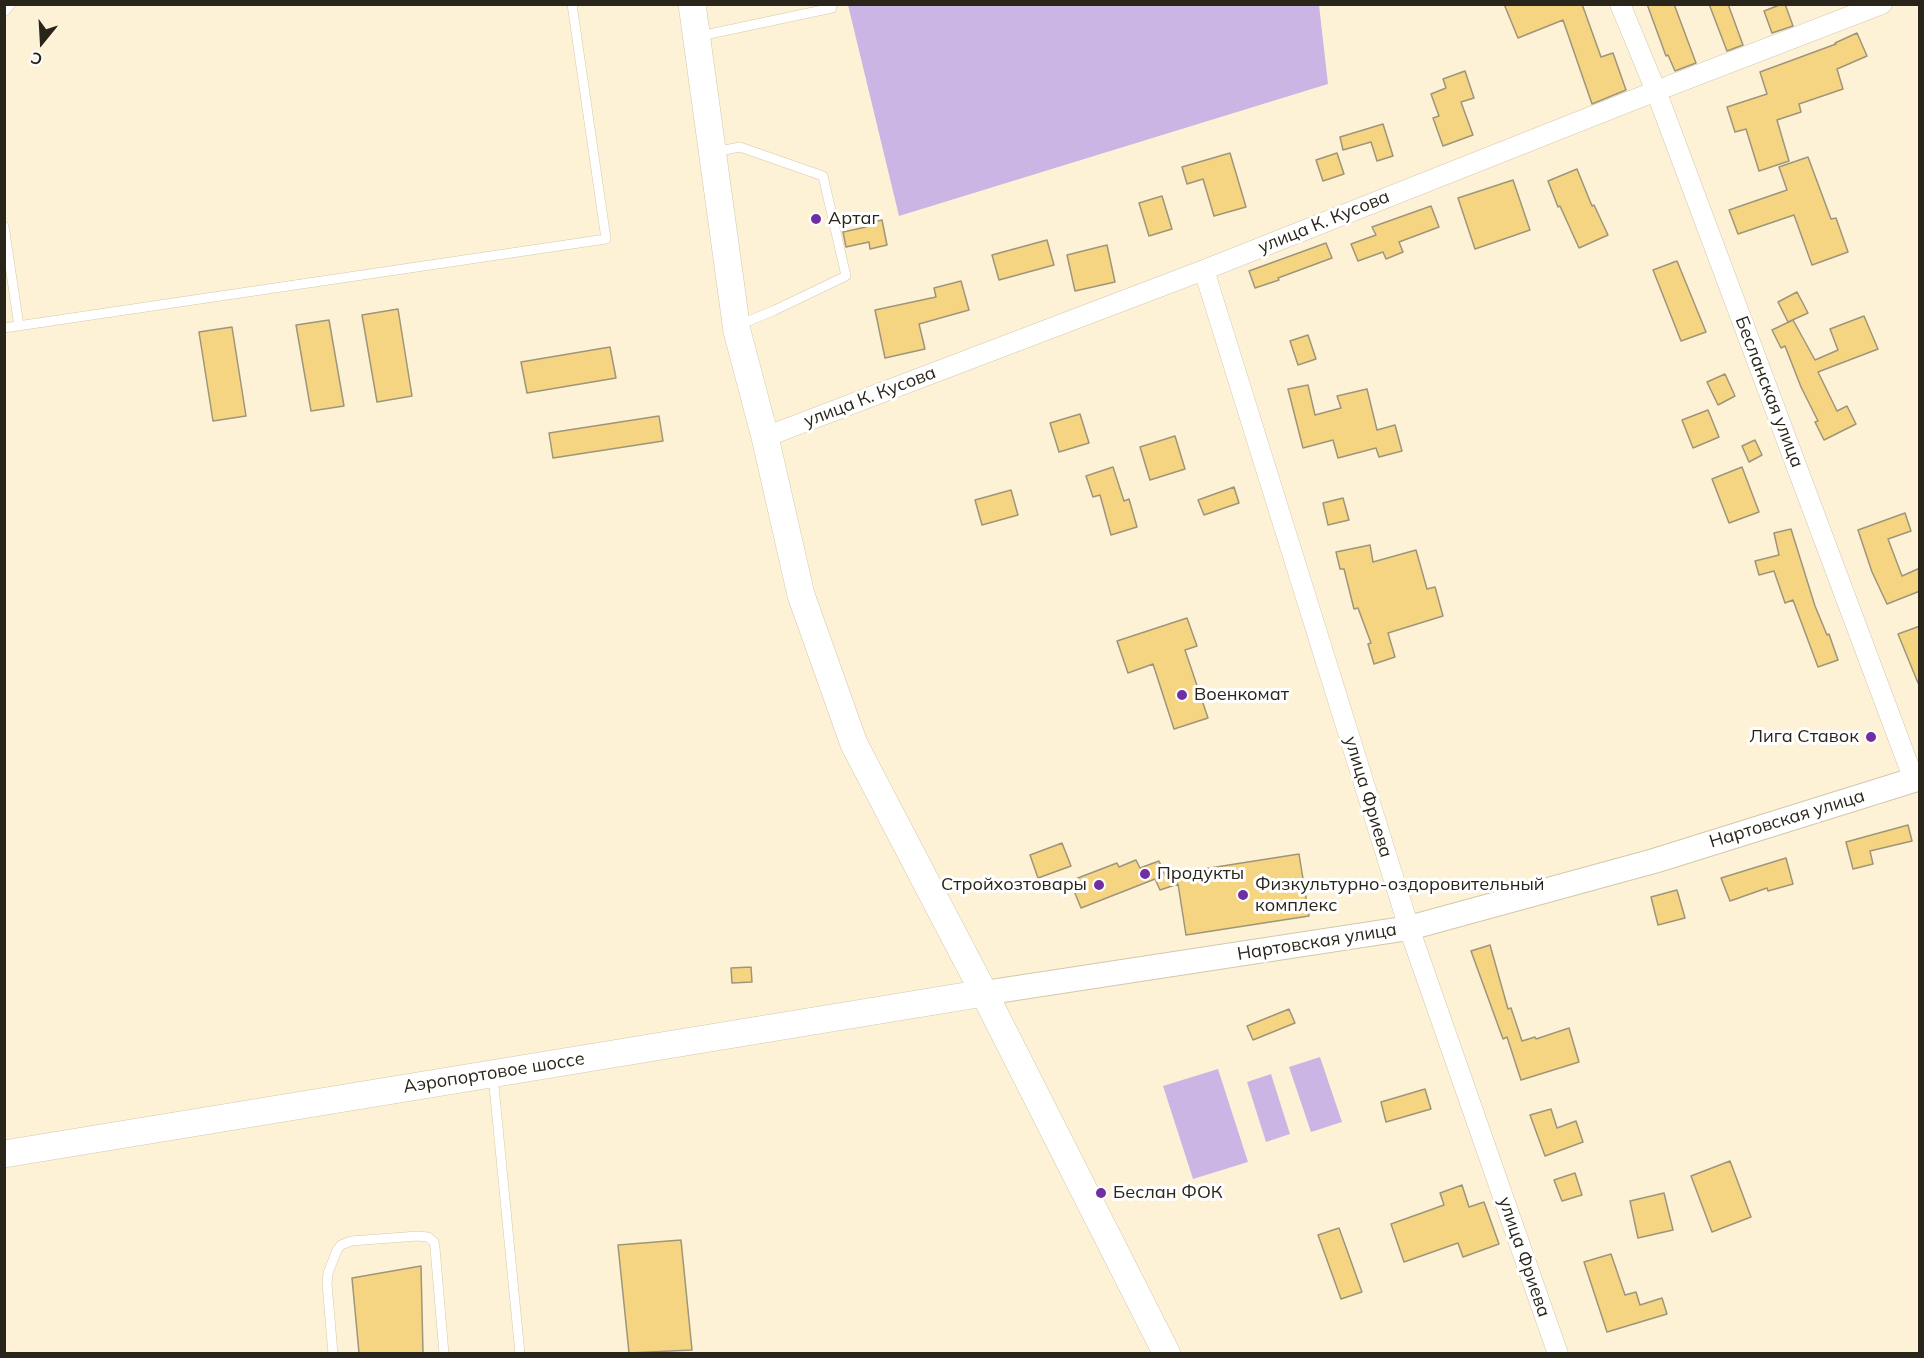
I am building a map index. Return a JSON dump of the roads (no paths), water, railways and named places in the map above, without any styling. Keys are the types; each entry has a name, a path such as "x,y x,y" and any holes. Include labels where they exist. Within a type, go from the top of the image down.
{"main road":[{"path":"692,4 736,326 765,437 801,595 854,744 984,993 1167,1353"},
{"name":"Аэропортовое шоссе","path":"4,1154 984,993"}],"street":[{"name":"Бесланская улица","path":"1620,4 1656,91 1917,779"},
{"name":"улица К. Кусова","path":"765,437 1204,270 1882,4"},
{"name":"улица Фриева","path":"1204,270 1409,928 1558,1353"},
{"name":"Нартовская улица","path":"984,993 1409,928 1654,861 1917,779"}],"lane":[{"path":"4,12 11,4"},
{"path":"4,328 606,239 572,4"},
{"path":"696,37 832,8"},
{"path":"712,152 740,147 823,176 846,276 736,326"},
{"path":"4,226 19,326"},
{"path":"493,1074 520,1353"},
{"path":"333,1353 327,1284 328,1274 337,1250 345,1242 418,1236 428,1237 434,1242 444,1353"}],"place":[{"name":"Артаг","path":"816,219"},
{"name":"Военкомат","path":"1182,695"},
{"name":"Лига Ставок","path":"1871,737"},
{"name":"Продукты","path":"1145,874"},
{"name":"Стройхозтовары","path":"1099,885"},
{"name":"Физкультурно-оздоровительный комплекс","path":"1243,895"},
{"name":"Беслан ФОК","path":"1101,1193"}]}
